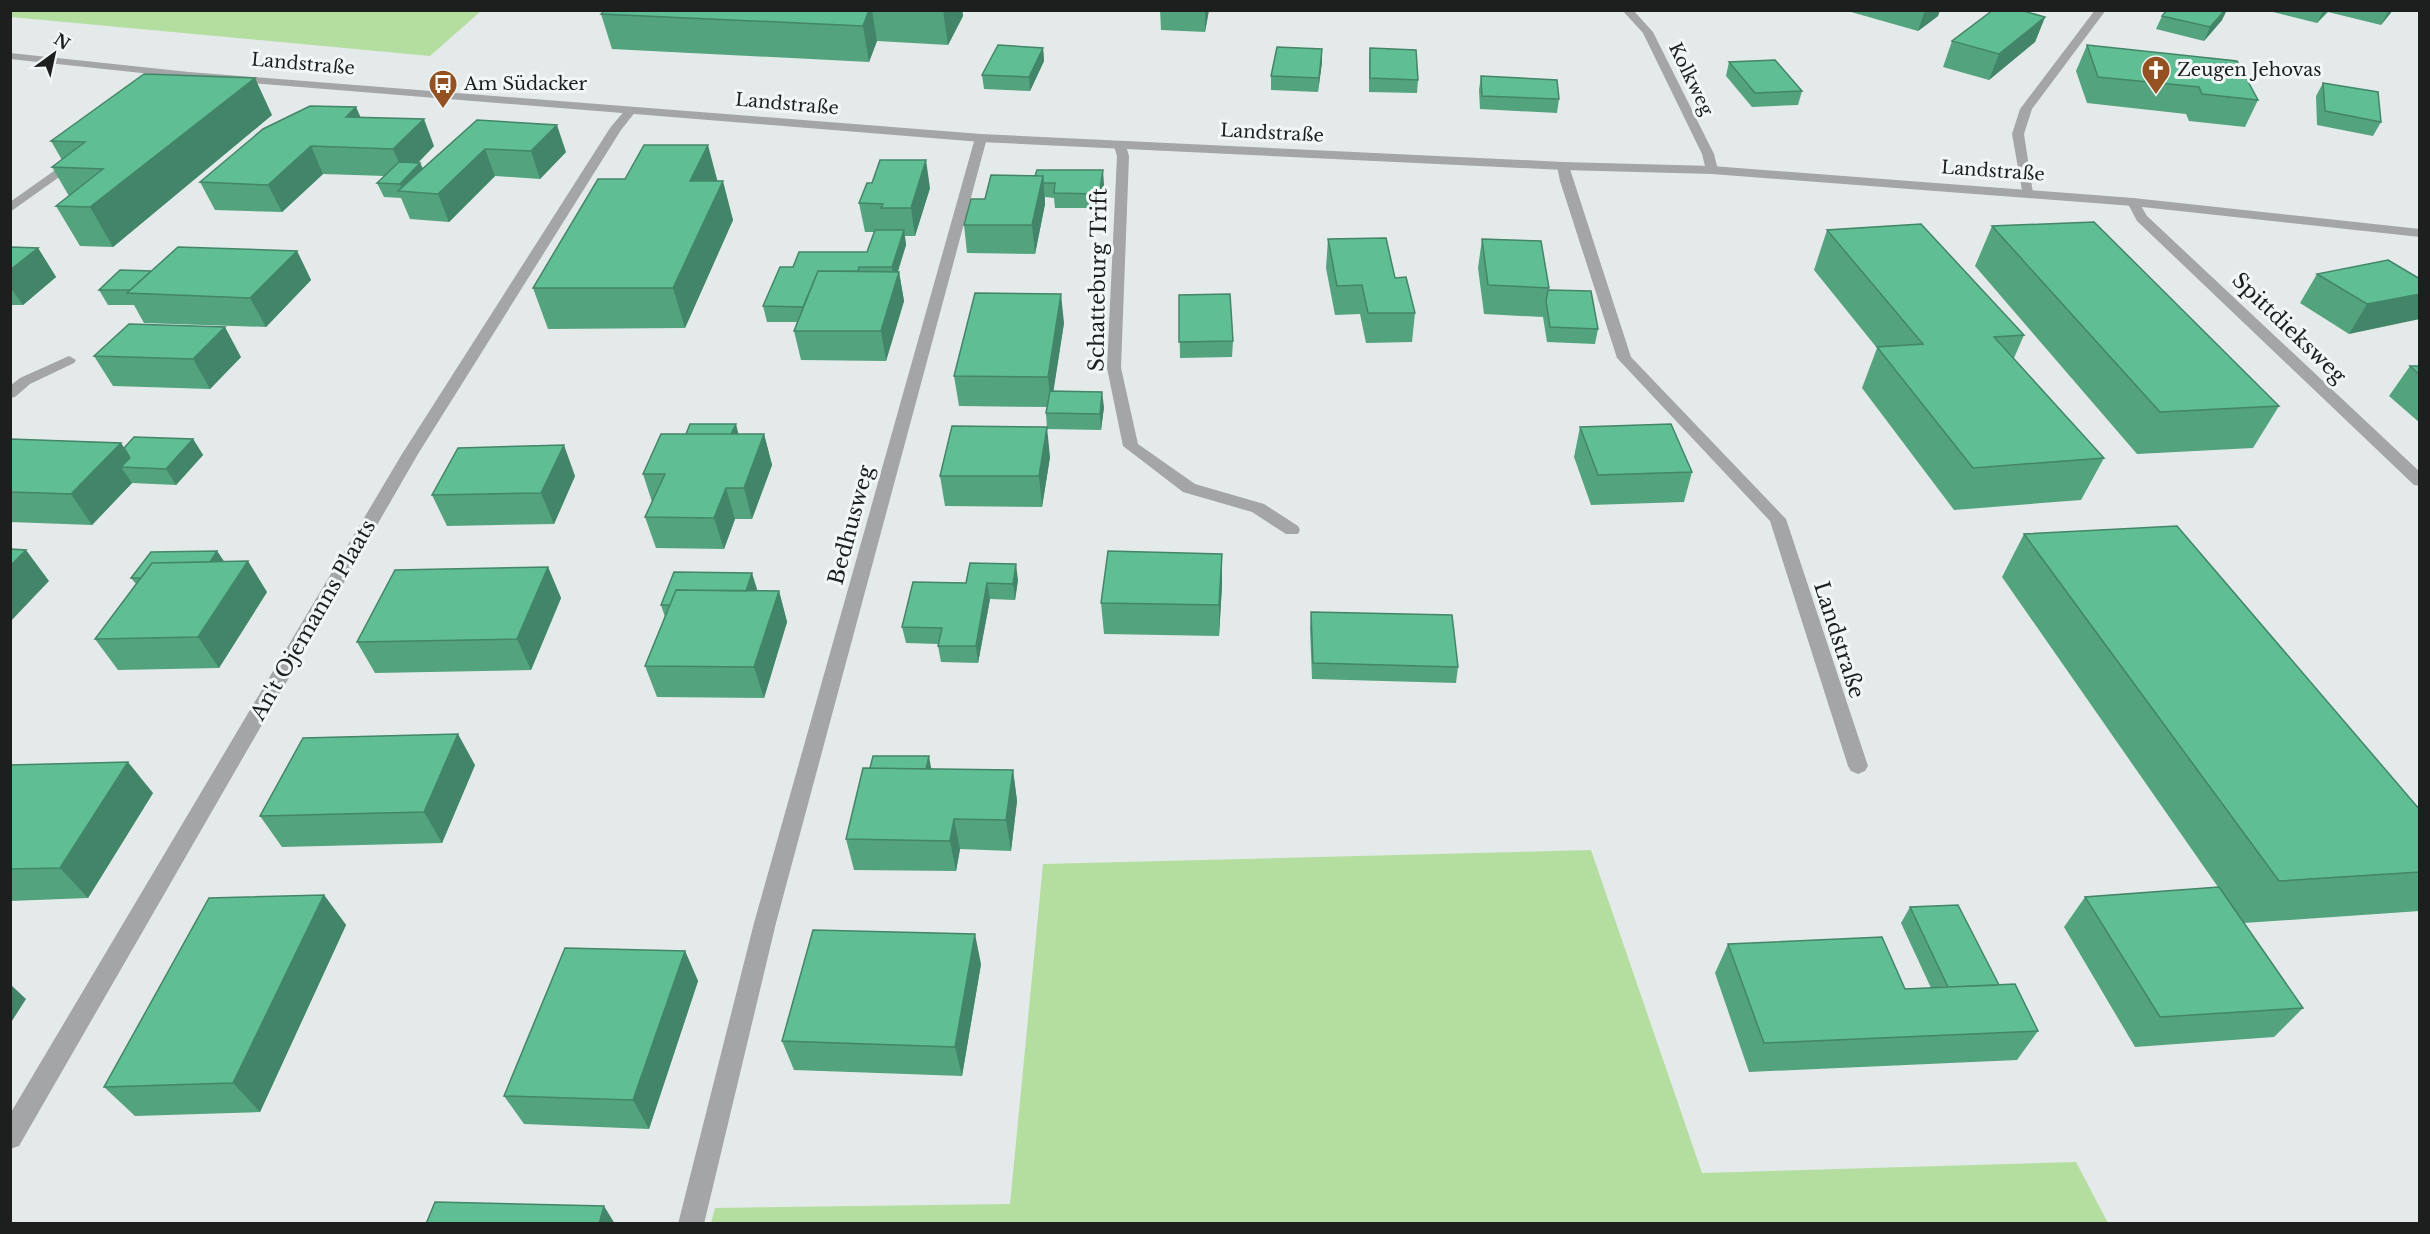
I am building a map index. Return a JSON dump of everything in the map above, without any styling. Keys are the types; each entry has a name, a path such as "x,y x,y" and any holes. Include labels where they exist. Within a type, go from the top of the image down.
{"street":[{"name":"Kolkweg","path":"1627,10 1648,33 1708,154 1712,170"},
{"path":"2027,193 2018,134 2026,109 2101,10"},
{"name":"Landstraße","path":"10,56 189,75 981,138 1563,166 1712,170 2027,193 2420,233"},
{"path":"174,86 189,75"},
{"name":"An't Ojemanns Plaats","path":"10,1138 410,454 610,137 630,111"},
{"name":"Bedhusweg","path":"691,1224 765,923 981,138"},
{"name":"Schatteburg Trift","path":"1120,146 1123,156 1114,368 1131,446 1189,488 1258,508 1292,530"},
{"path":"10,208 87,151"},
{"name":"Landstraße","path":"1563,166 1624,357 1778,519 1858,766"},
{"name":"Spittdieksweg","path":"2133,202 2142,218 2420,481"},
{"path":"10,394 25,381 69,360"}],"green space":[{"path":"11,10 481,11 430,56 11,17"},
{"path":"1591,850 1702,1173 2076,1162 2108,1223 711,1223 715,1208 1010,1204 1043,864"}],"building":[{"path":"605,10 869,10 863,26 601,14"},
{"path":"1993,10 2020,10 2045,17 1999,54 1952,41"},
{"path":"2167,10 2225,10 2210,27 2162,16"},
{"path":"998,45 1043,48 1029,77 982,75"},
{"path":"2087,45 2237,61 2258,100 2202,94 2199,87 2098,77"},
{"path":"1277,47 1322,49 1319,78 1271,76"},
{"path":"1370,48 1416,50 1418,80 1370,78"},
{"path":"1775,60 1802,91 1755,93 1729,62"},
{"path":"144,74 255,78 90,207 56,206 103,169 52,167 85,142 51,141"},
{"path":"1481,76 1557,80 1559,99 1482,96"},
{"path":"2323,83 2378,92 2381,122 2325,111"},
{"path":"310,106 356,107 346,117 424,119 393,149 311,146 268,185 200,182 263,129"},
{"path":"477,120 557,125 531,151 485,149 438,194 398,191"},
{"path":"644,145 708,145 690,181 723,181 673,288 533,288 598,179 625,179"},
{"path":"880,160 926,160 911,208 881,208 883,204 859,203 867,183 872,183"},
{"path":"399,162 420,163 400,184 377,183"},
{"path":"1037,170 1103,170 1099,194 1054,193 1055,183 1043,183 1043,176 1035,176"},
{"path":"991,175 1043,176 1032,225 964,225 971,199 985,199"},
{"path":"2094,222 2279,406 2160,412 1992,226"},
{"path":"1921,224 2024,335 1994,337 2104,458 1973,468 1877,347 1923,344 1827,230"},
{"path":"875,230 904,230 892,267 859,267 858,271 818,271 803,307 763,306 780,267 793,267 799,252 867,252"},
{"path":"1386,238 1395,278 1406,277 1415,313 1368,313 1362,285 1337,286 1328,239"},
{"path":"1482,239 1541,241 1549,288 1488,285"},
{"path":"10,247 38,248 10,270"},
{"path":"178,247 297,251 250,298 127,293"},
{"path":"2388,260 2420,279 2420,294 2367,304 2317,274"},
{"path":"120,270 151,271 130,290 99,290"},
{"path":"818,271 899,272 881,331 794,331"},
{"path":"1548,290 1591,291 1598,329 1550,327 1546,301"},
{"path":"975,293 1061,294 1048,377 954,376"},
{"path":"1230,294 1233,341 1179,342 1179,295"},
{"path":"129,324 225,327 193,359 94,356"},
{"path":"2410,366 2420,366 2420,375"},
{"path":"1050,391 1102,392 1100,414 1046,413"},
{"path":"690,424 736,424 731,434 686,434"},
{"path":"1671,424 1692,472 1598,475 1580,427"},
{"path":"952,426 1047,427 1039,476 940,476"},
{"path":"661,434 764,434 744,488 726,488 714,518 645,517 665,474 643,474"},
{"path":"134,437 193,439 166,469 121,467 130,458 124,448"},
{"path":"10,439 121,443 71,494 10,492"},
{"path":"564,445 541,493 432,495 458,448"},
{"path":"2177,526 2420,810 2420,872 2279,881 2024,534"},
{"path":"10,549 26,550 10,566"},
{"path":"217,551 210,562 152,563 141,578 131,578 151,552"},
{"path":"1108,551 1222,554 1219,605 1101,603"},
{"path":"248,561 198,637 95,639 152,563"},
{"path":"970,563 1016,564 1013,584 987,583 976,646 938,646 942,628 902,627 913,582 966,583"},
{"path":"548,567 517,639 357,642 395,570"},
{"path":"674,572 752,573 746,591 676,590 670,605 661,605"},
{"path":"676,590 779,591 754,667 645,666"},
{"path":"1311,612 1452,615 1458,667 1313,663"},
{"path":"458,734 424,812 260,816 303,738"},
{"path":"873,756 929,756 926,769 870,768"},
{"path":"128,762 60,868 10,869 10,765"},
{"path":"863,768 1013,770 1006,820 954,819 950,841 846,839"},
{"path":"2219,887 2303,1008 2160,1017 2085,897"},
{"path":"324,895 233,1083 104,1087 209,898"},
{"path":"1958,905 1999,985 1948,987 1910,907"},
{"path":"813,930 975,934 955,1047 782,1041"},
{"path":"1882,937 1905,989 2015,984 2038,1031 1764,1043 1728,944"},
{"path":"565,948 685,951 633,1100 504,1096"},
{"path":"435,1202 604,1206 599,1224 426,1224"}],"place":[{"name":"Zeugen Jehovas","path":"2156,96"},
{"name":"Am Südacker","path":"443,110"}]}
